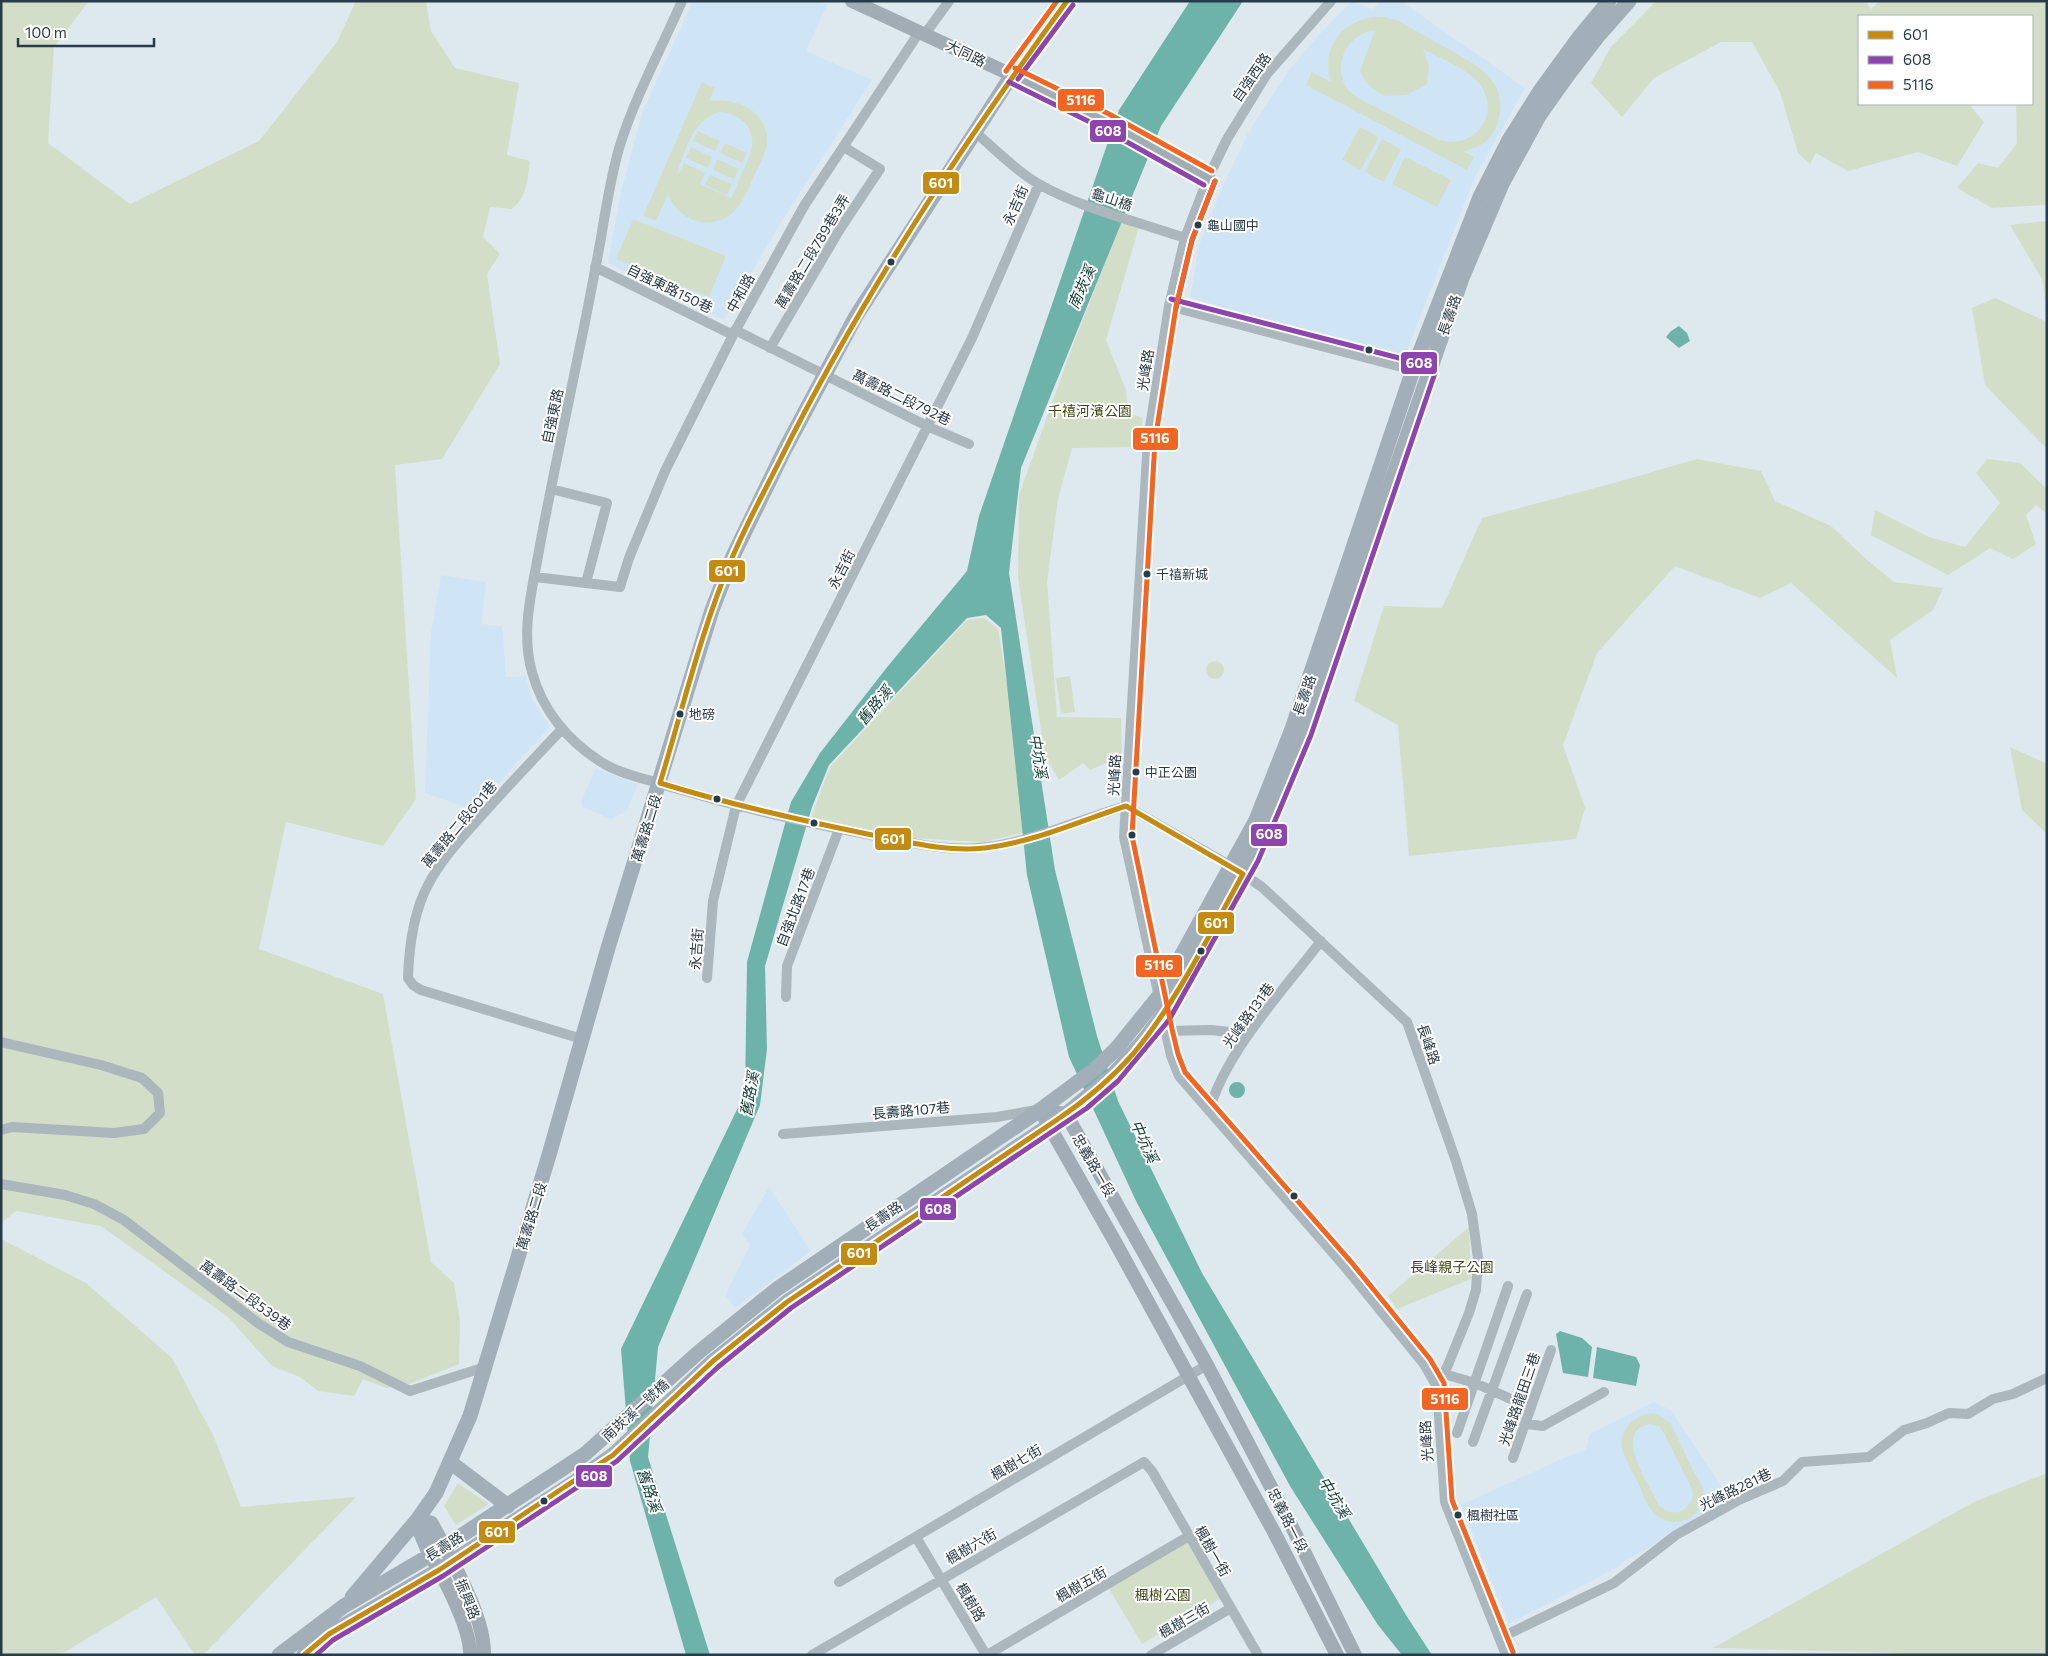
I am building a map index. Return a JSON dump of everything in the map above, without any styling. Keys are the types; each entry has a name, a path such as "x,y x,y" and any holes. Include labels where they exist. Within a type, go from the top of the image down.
{"main road":[{"name":"萬壽路二段","path":"304,1655 329,1634 344,1606 417,1520 436,1493 470,1416 544,1172 608,948 712,610 734,556 824,375 856,316 1012,75 1067,1"},
{"name":"長壽路","path":"1309,701 1413,370 1480,197 1509,140 1540,91 1580,36 1609,1"},
{"name":"長壽路","path":"712,1361 787,1302 1082,1102 1127,1060 1162,1015 1237,870 1292,730 1309,701 1465,270 1502,184 1540,116 1568,75 1599,35 1629,1"},
{"name":"大同路","path":"858,2 1105,121 1208,178"},
{"name":"長壽路","path":"700,1351 776,1289 1040,1110 1094,1070 1116,1049 1159,996 1237,870"},
{"path":"1040,1110 1066,1114"},
{"name":"忠義路一段","path":"1040,1110 1278,1538 1337,1655"},
{"name":"忠義路一段","path":"1066,1114 1207,1365 1292,1527 1355,1655"},
{"name":"南崁溪一號橋","path":"568,1467 700,1351"},
{"name":"南崁溪一號橋","path":"579,1479 613,1455 712,1361"},
{"path":"450,1462 508,1506"},
{"name":"長壽路","path":"344,1606 444,1547 568,1467"},
{"name":"長壽路","path":"329,1634 439,1570 579,1479"},
{"path":"430,1555 417,1520 431,1523 444,1547"},
{"name":"振興路","path":"444,1547 465,1588 482,1635 484,1655"},
{"name":"振興路","path":"430,1555 439,1570 469,1640 470,1655"},
{"name":"萬壽路二段","path":"279,1655 344,1606"}],"street":[{"name":"自強東路","path":"682,1 632,111 613,169 551,489 527,626 531,670 547,708 562,729 575,742 602,762 633,776 736,806 824,826 936,847 964,849 1012,842 1064,828 1096,815 1126,806"},
{"name":"中和路","path":"586,583 620,587 629,558 665,471 734,333 804,206 922,32 949,1"},
{"name":"自強西路","path":"1208,178 1227,139 1267,74 1330,1"},
{"path":"975,132 1026,176 1039,184"},
{"name":"萬壽路二段789巷3弄","path":"770,348 840,229 880,169 844,147"},
{"name":"光峰路","path":"1208,178 1185,238 1169,306 1148,440 1124,838 1165,1031 1171,1056 1179,1076 1346,1268 1424,1364 1437,1387 1445,1502 1506,1655"},
{"name":"龜山橋","path":"1039,184 1080,203 1185,238"},
{"name":"永吉街","path":"707,978 713,901 736,806 972,338 1039,184"},
{"name":"自強東路150巷","path":"595,267 734,333 770,348"},
{"path":"1169,306 1428,373"},
{"name":"萬壽路二段792巷","path":"770,348 969,444"},
{"path":"535,577 586,583 607,503 551,489"},
{"name":"萬壽路二段601巷","path":"562,729 490,806 436,872 428,886 416,917 408,978 420,990 582,1039"},
{"name":"長峰路","path":"1126,806 1237,870 1262,887 1407,1022 1456,1161 1472,1214 1478,1258 1476,1290 1444,1374 1437,1387"},
{"name":"自強北路17巷","path":"786,997 787,966 839,829"},
{"name":"光峰路131巷","path":"1209,1111 1223,1074 1249,1034 1321,941"},
{"path":"1165,1031 1211,1030 1249,1034"},
{"path":"1,1042 101,1065 142,1078 158,1093 160,1113 144,1129 114,1133 12,1127 1,1130"},
{"name":"長壽路107巷","path":"783,1134 997,1117 1040,1110"},
{"name":"萬壽路二段539巷","path":"1,1184 65,1195 94,1204 124,1220 258,1323 288,1342 360,1366 410,1391 484,1367"},
{"path":"1457,1433 1508,1286"},
{"path":"1473,1442 1526,1294"},
{"name":"光峰路龍田三巷","path":"1513,1458 1551,1350"},
{"name":"楓樹七街","path":"839,1582 1207,1365"},
{"path":"1444,1374 1475,1383 1532,1408"},
{"name":"光峰路281巷","path":"1500,1638 1614,1583 1676,1535 1739,1500 1782,1481 1802,1462 1869,1457 1904,1430 1927,1424 1950,1413 1968,1414 1992,1399 2013,1394 2047,1378"},
{"path":"1526,1424 1543,1426 1604,1392"},
{"name":"楓樹一街","path":"1144,1462 1152,1471 1258,1655"},
{"name":"楓樹六街","path":"812,1655 1144,1462"},
{"name":"楓樹五街","path":"986,1655 1189,1536"},
{"name":"楓樹路","path":"916,1537 986,1655"},
{"name":"楓樹三街","path":"1151,1655 1231,1608"}],"shaded area":[{"path":"693,1 817,1 827,5 806,51 872,80 778,227 724,320 608,263 621,192 642,113"},
{"name":"龜山國中","path":"1352,1 1372,9 1383,1 1401,1 1525,88 1474,179 1404,358 1190,298 1199,245 1222,188 1248,133 1288,71 1317,37"},
{"path":"441,575 486,582 481,624 502,626 506,677 526,676 531,698 550,727 474,810 425,793 431,633"},
{"path":"596,768 638,785 627,811 611,819 583,807 581,801"},
{"path":"769,1187 811,1251 735,1308 725,1295 750,1245 742,1234"},
{"path":"1654,1402 1671,1410 1731,1501 1621,1563 1620,1566 1509,1624 1461,1505 1568,1456 1579,1453 1586,1449 1590,1434"}],"green space":[{"path":"1,1 89,1 54,47 48,143 130,204 259,141 337,42 356,1 426,1 431,31 455,68 519,83 507,155 530,161 526,187 521,198 512,209 490,207 483,237 500,254 487,274 500,364 442,459 395,465 416,799 383,846 286,822 259,949 383,994 431,1262 454,1283 460,1321 459,1364 409,1384 386,1388 363,1379 354,1396 318,1391 300,1377 272,1366 228,1317 101,1226 16,1211 1,1223"},
{"path":"1656,1 1866,1 1871,9 1880,1 2047,1 2047,205 1992,208 1957,188 1978,163 1998,168 2017,143 2016,105 2033,105 2033,15 1858,15 1858,105 1970,105 1984,122 1957,166 1918,152 1848,171 1816,153 1810,164 1798,153 1780,92 1752,42 1721,42 1654,78 1622,117 1591,83 1611,47"},
{"path":"1384,17 1397,20 1471,62 1481,69 1496,86 1500,97 1497,124 1489,139 1480,146 1463,151 1474,157 1467,170 1306,85 1312,72 1331,82 1329,58 1335,39 1350,25 1360,20","holes":["1375,30 1360,71 1366,83 1383,96 1406,95 1427,84 1429,66 1423,49 1454,65 1476,80 1486,97 1488,108 1486,119 1481,128 1463,140 1452,142 1439,140 1353,94 1344,83 1341,63 1347,48 1353,41 1359,36"]},
{"path":"702,82 715,88 709,101 729,101 756,113 766,130 766,150 747,191 734,211 721,220 713,222 696,221 678,210 668,194 656,221 643,216","holes":["720,112 727,113 744,122 751,133 752,140 750,154 731,198 700,184 705,173 684,163 679,173 677,173 687,145 697,128 711,116"]},
{"path":"1360,127 1379,137 1361,170 1342,160"},
{"path":"698,131 720,141 715,151 693,141"},
{"path":"1382,139 1401,149 1384,182 1365,172"},
{"path":"725,143 747,153 742,163 720,153"},
{"path":"691,147 712,157 708,168 686,158"},
{"path":"1405,157 1451,180 1437,207 1392,184"},
{"path":"717,159 739,169 734,179 713,170"},
{"path":"710,175 732,184 727,195 705,185"},
{"path":"633,219 726,256 709,297 616,259"},
{"path":"2047,221 2047,316 2042,279 2010,225"},
{"name":"千禧河濱公園","path":"1121,222 1139,227 1106,340 1126,390 1128,413 1143,418 1138,447 1072,448 1058,499 1047,582 1057,717 1121,718 1122,760 1106,763 1090,770 1083,763 1059,780 1045,756 1018,578 1019,495 1070,353"},
{"path":"1995,298 2047,322 2047,449 1985,385 1972,308"},
{"path":"1697,459 1761,471 1775,501 1831,526 1894,582 1943,588 1933,610 1890,640 1897,678 1791,583 1760,598 1675,566 1597,653 1563,745 1585,808 1576,839 1409,856 1398,725 1354,701 1384,606 1442,608 1482,518"},
{"path":"1987,459 2020,463 2047,489 2047,514 2036,505 2026,515 2036,544 2013,559 1990,548 1948,575 1871,535 1875,510 1929,537 1965,547 2000,503 1976,473"},
{"path":"984,618 998,629 1031,831 983,842 911,838 811,818 830,767 967,620"},
{"path":"1215,661 1221,664 1224,670 1221,676 1215,679 1209,676 1206,670 1209,664"},
{"path":"1070,676 1075,712 1061,714 1056,678"},
{"path":"2010,747 2047,764 2047,834 2022,810"},
{"name":"長峰親子公園","path":"1469,1227 1471,1279 1397,1309 1388,1296"},
{"path":"1,1239 86,1283 172,1358 214,1437 241,1507 356,1497 203,1655 195,1655 156,1597 60,1655 1,1655"},
{"path":"1652,1413 1662,1417 1671,1424 1703,1489 1703,1499 1697,1512 1686,1520 1679,1522 1667,1521 1654,1513 1626,1460 1621,1444 1624,1431 1638,1417","holes":["1650,1424 1659,1426 1692,1489 1693,1498 1690,1503 1678,1512 1669,1512 1659,1505 1636,1460 1633,1447 1634,1437 1639,1428"]},
{"path":"2047,1473 2047,1655 1900,1655 1893,1653 1713,1648 1974,1502"},
{"path":"458,1483 489,1504 456,1525 444,1506"},
{"name":"楓樹公園","path":"1187,1541 1220,1599 1142,1644 1108,1587"}],"water":[{"path":"1190,1 1243,1 1161,126 1021,468 1009,573 1055,870 1097,1036 1118,1101 1202,1273 1406,1615 1432,1655 1402,1655 1378,1625 1290,1486 1137,1203 1069,1057 1027,875 1001,628 986,615 967,618 829,765 812,807 765,966 767,1049 760,1105 658,1347 648,1457 710,1655 686,1655 630,1461 621,1349 745,1093 747,962 791,802 820,753 888,666 967,571 979,516 1119,110"},
{"path":"1679,326 1687,333 1690,341 1679,348 1666,337"},
{"path":"1237,1082 1243,1084 1245,1090 1243,1096 1237,1098 1231,1096 1229,1090 1231,1084"},
{"path":"1560,1331 1582,1338 1592,1347 1588,1377 1563,1373 1556,1334"},
{"path":"1597,1347 1636,1357 1640,1365 1636,1386 1593,1378"}],"transit line":[{"name":"5116","path":"1006,71 1057,1"},
{"name":"601","path":"660,783 702,641 721,585 749,522 810,401 913,225 988,112 1067,1"},
{"name":"608","path":"1018,79 1073,5"},
{"name":"5116","path":"1015,68 1109,114 1212,171"},
{"name":"608","path":"1009,82 1102,128 1204,185"},
{"name":"608","path":"1176,308 1192,240 1215,181"},
{"name":"5116","path":"1215,181 1192,240 1176,307 1155,441 1132,836 1172,1029 1185,1072 1352,1263 1430,1359 1444,1383 1452,1500 1513,1652"},
{"name":"608","path":"316,1655 333,1640 443,1576 617,1461 718,1367 791,1308 1087,1108 1118,1081 1169,1020 1258,861 1311,735 1435,373 1434,369 1430,366 1171,299"},
{"name":"601","path":"660,783 740,805 822,824 917,844 957,849 985,848 1021,841 1126,806"},
{"name":"601","path":"304,1655 329,1634 439,1570 613,1455 713,1361 787,1302 1068,1112 1098,1089 1125,1063 1149,1033 1179,989 1243,874 1126,806"}],"place":[{"name":"龜山國中","path":"1198,225"},
{"name":"千禧新城","path":"1147,574"},
{"name":"地磅","path":"680,714"},
{"name":"中正公園","path":"1136,772"},
{"name":"楓樹社區","path":"1458,1515"}],"water label":[{"name":"南崁溪","path":"1081,287"},
{"name":"舊路溪","path":"874,705"},
{"name":"中坑溪","path":"1039,756"},
{"name":"舊路溪","path":"749,1094"},
{"name":"中坑溪","path":"1145,1141"},
{"name":"舊路溪","path":"650,1490"},
{"name":"中坑溪","path":"1335,1497"}]}
